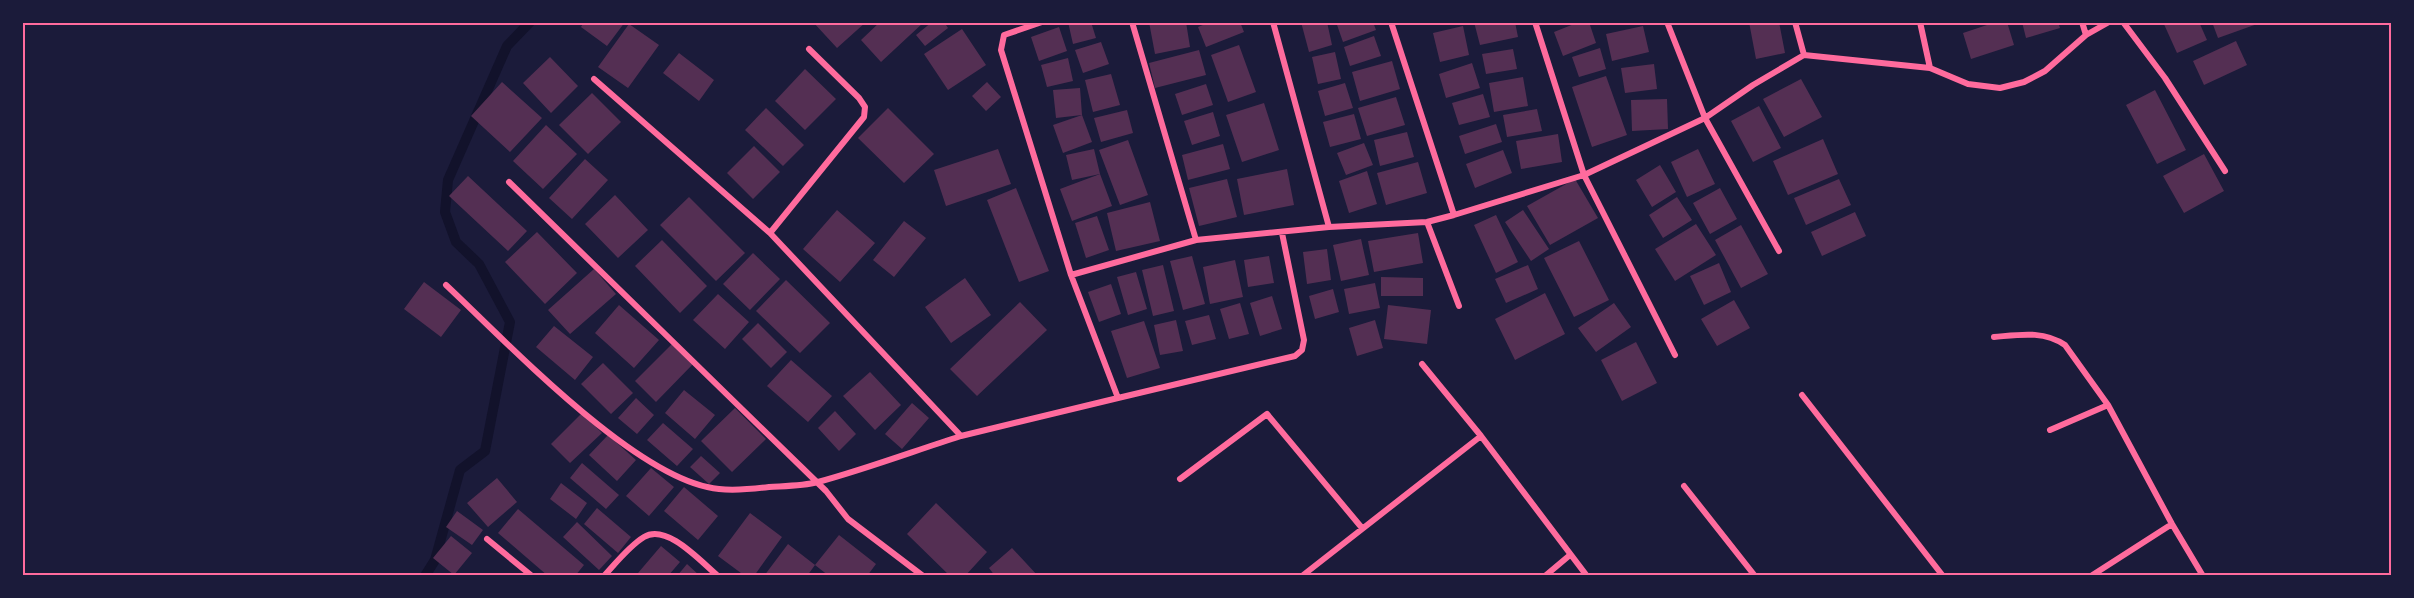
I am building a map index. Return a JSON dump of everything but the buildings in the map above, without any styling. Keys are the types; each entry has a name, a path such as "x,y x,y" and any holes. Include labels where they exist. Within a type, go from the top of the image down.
{"street":[{"path":"1013,22 1015,30"},
{"path":"1042,22 1004,35 1001,50 1071,275 1118,398"},
{"path":"1132,22 1196,240"},
{"path":"1273,22 1329,227"},
{"path":"1391,22 1454,215"},
{"path":"1534,22 1584,176 1675,355"},
{"path":"1667,22 1705,118 1779,250"},
{"path":"1795,22 1804,55"},
{"path":"1920,22 1930,68"},
{"path":"2082,22 2086,35"},
{"path":"1071,275 1196,240 1329,227 1427,222 1584,176 1705,118 1753,85 1804,55 1930,68 1968,84 2000,88 2024,82 2045,70 2086,35 2109,22"},
{"path":"2123,22 2165,78 2225,171"},
{"path":"770,233 864,117 865,107 860,98 808,49"},
{"path":"594,79 770,233 961,436"},
{"path":"509,182 826,491 848,519 923,576"},
{"path":"1427,222 1460,306"},
{"path":"446,285 567,399 619,440 655,464 689,481 718,489 747,489 816,483 961,436 1295,356 1302,350 1304,340 1282,233"},
{"path":"1994,337 2025,334 2056,339 2065,345 2108,405 2172,524 2203,576"},
{"path":"1422,364 1481,436 1587,576"},
{"path":"1802,395 1943,576"},
{"path":"2050,430 2108,405"},
{"path":"1180,479 1267,414 1362,528"},
{"path":"1302,576 1481,436"},
{"path":"1684,486 1755,576"},
{"path":"2091,576 2172,524"},
{"path":"604,576 643,538 652,534 673,538 718,576"},
{"path":"487,539 532,576"},
{"path":"1545,576 1570,555"}],"waterway":[{"path":"425,576 435,560 460,470 485,451 510,322 479,264 456,242 445,212 448,180 507,46 530,22"}]}
